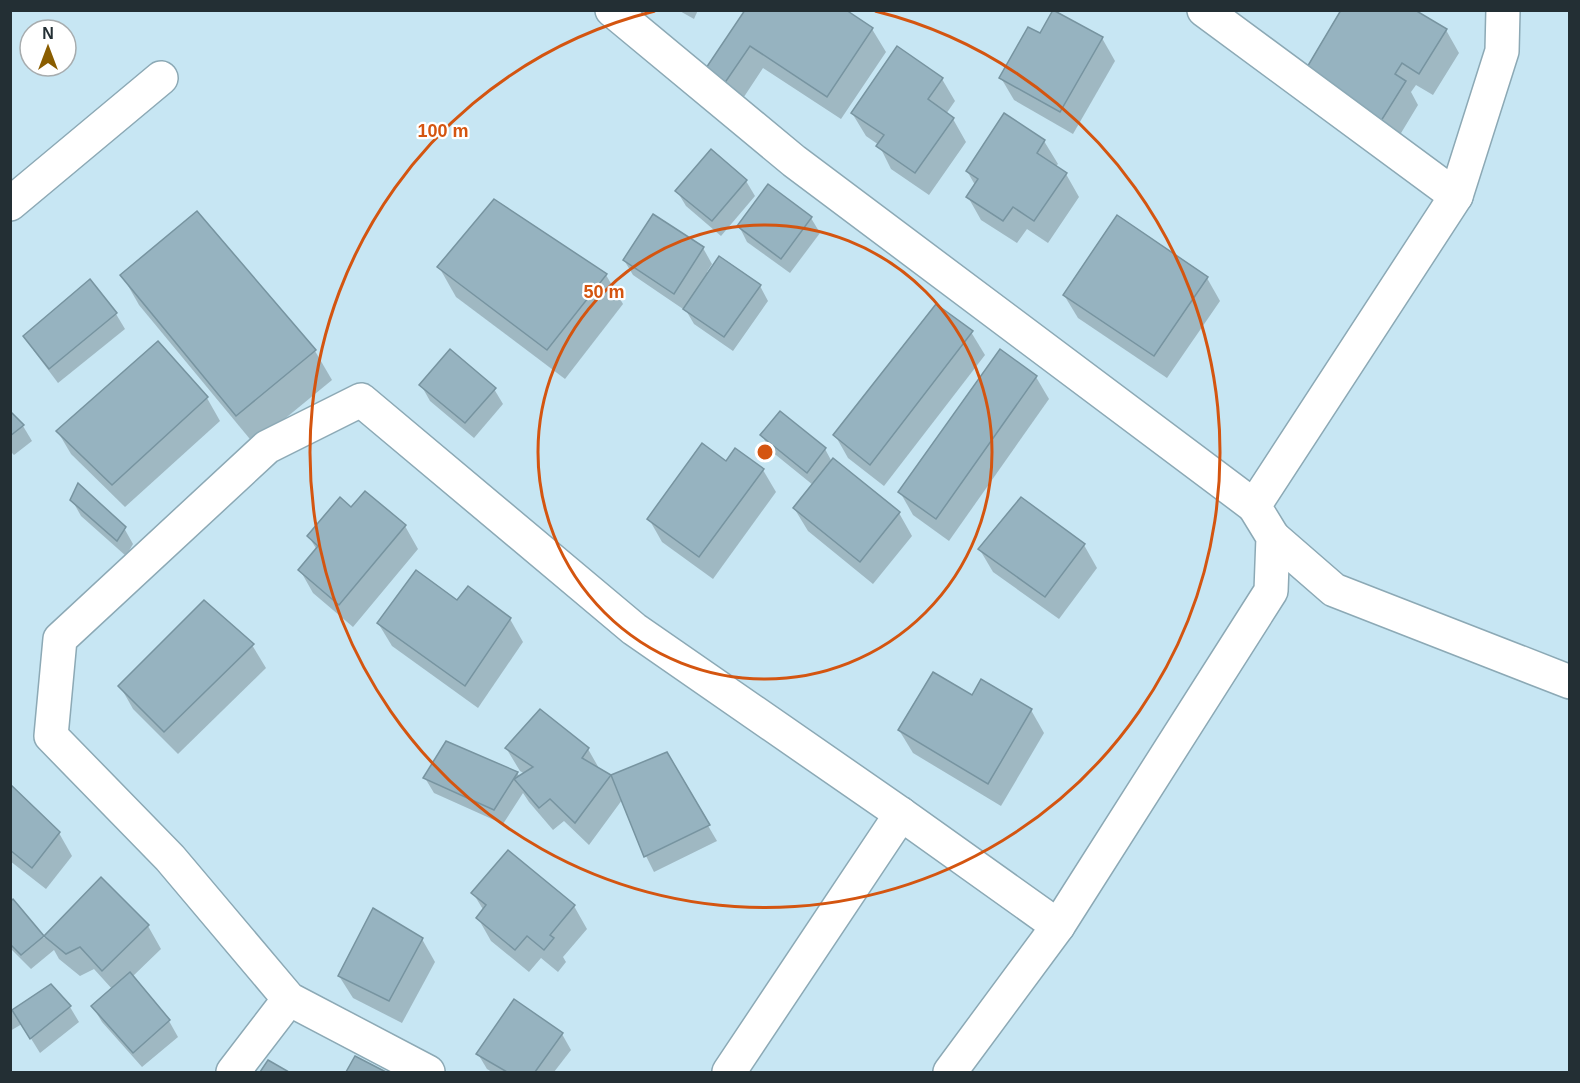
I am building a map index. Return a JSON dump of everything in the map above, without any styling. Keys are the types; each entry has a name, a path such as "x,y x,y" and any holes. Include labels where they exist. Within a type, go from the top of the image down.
{"street":[{"path":"612,10 794,161 1254,506 1273,537 1334,590 1569,682"},
{"path":"1204,10 1456,196"},
{"path":"1254,506 1456,196 1502,51 1503,10"},
{"path":"10,204 161,78"},
{"path":"428,1072 289,999 170,858 51,736 60,639 267,447 361,400 634,629 1058,926"},
{"path":"950,1072 1058,926 1271,591 1273,537"},
{"path":"1271,591 1334,590"},
{"path":"729,1072 901,814"},
{"path":"233,1072 289,999"}],"building":[{"path":"745,10 846,10 873,28 827,97 750,46 722,87 702,74"},
{"path":"1053,10 1103,37 1060,112 999,78 1028,27 1040,33"},
{"path":"1341,10 1415,10 1447,29 1419,74 1402,63 1395,74 1406,81 1381,121 1303,74"},
{"path":"897,46 943,78 928,99 954,118 915,173 876,146 884,135 851,113"},
{"path":"1004,113 1045,140 1037,153 1067,173 1034,221 1013,207 1003,221 966,197 978,179 966,171"},
{"path":"711,149 747,180 712,221 675,191"},
{"path":"768,184 812,217 781,259 737,226"},
{"path":"494,199 607,274 547,350 437,267"},
{"path":"197,211 316,350 236,416 120,275"},
{"path":"653,214 704,247 674,294 623,260"},
{"path":"1117,215 1208,277 1154,356 1063,295"},
{"path":"719,256 761,285 724,337 683,309"},
{"path":"90,279 117,313 49,369 23,336"},
{"path":"936,304 973,331 870,465 833,435"},
{"path":"158,341 208,397 112,485 56,431"},
{"path":"450,349 496,388 465,423 419,385"},
{"path":"1000,349 1037,376 936,519 898,492"},
{"path":"10,411 24,425 10,436"},
{"path":"780,411 826,448 807,473 760,435"},
{"path":"702,443 726,461 735,448 764,469 699,557 647,519"},
{"path":"833,458 900,512 860,562 793,508"},
{"path":"78,483 126,527 117,541 70,500"},
{"path":"365,491 406,525 339,605 298,570 318,546 307,536 340,497 351,507"},
{"path":"1021,497 1085,544 1045,597 978,549"},
{"path":"416,570 457,600 468,586 511,618 465,686 377,623"},
{"path":"204,600 254,644 164,732 118,686"},
{"path":"933,672 972,695 981,679 1032,709 988,784 898,730"},
{"path":"540,709 589,748 582,758 611,775 575,823 550,799 539,808 514,779 533,767 505,748"},
{"path":"446,741 518,772 494,810 423,778"},
{"path":"667,752 710,825 644,857 611,775"},
{"path":"10,784 60,832 32,868 10,850"},
{"path":"508,850 575,905 550,935 554,938 544,950 527,936 515,950 476,918 486,905 471,893"},
{"path":"101,877 149,925 102,971 80,947 66,954 44,936"},
{"path":"13,899 44,936 21,955 10,944 10,902"},
{"path":"373,908 423,938 389,1001 338,976"},
{"path":"130,972 170,1020 133,1053 91,1006"},
{"path":"51,984 71,1006 30,1039 12,1010"},
{"path":"514,999 563,1033 535,1072 507,1072 476,1054"},
{"path":"355,1056 386,1072 346,1072"},
{"path":"268,1060 289,1072 260,1072"}]}
